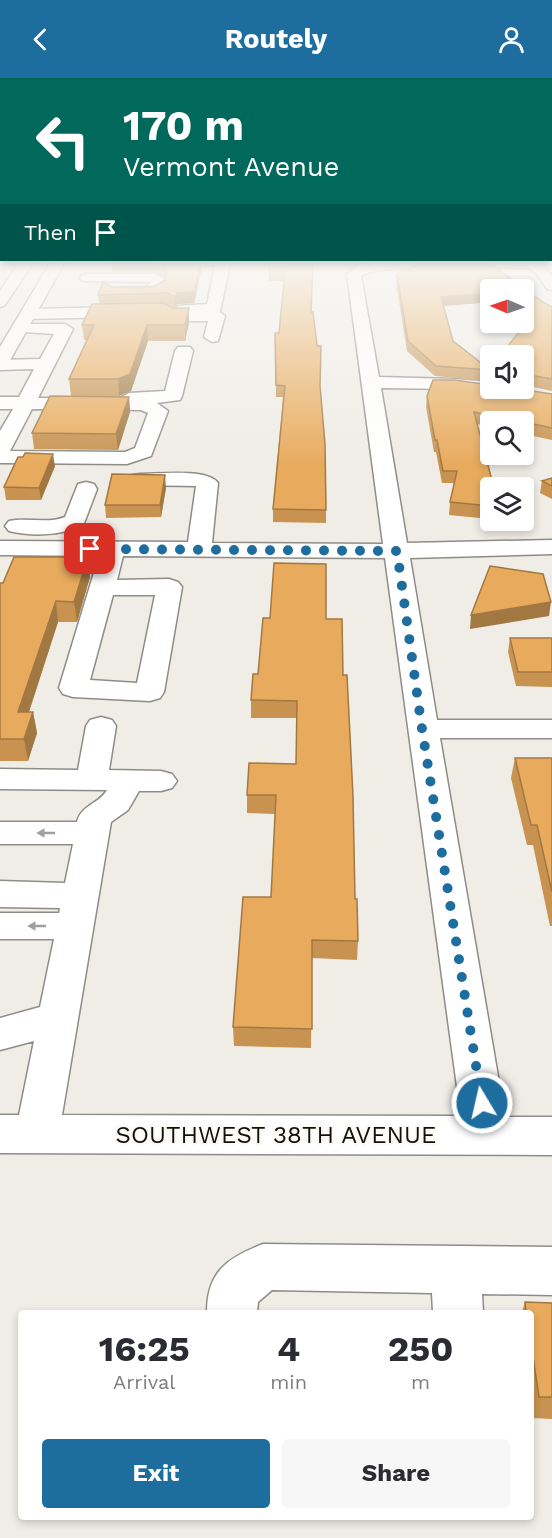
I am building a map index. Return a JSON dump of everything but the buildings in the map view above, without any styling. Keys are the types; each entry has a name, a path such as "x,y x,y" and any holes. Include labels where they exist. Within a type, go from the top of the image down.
{"street":[{"path":"212,337 214,328"},
{"path":"364,328 422,729 486,1135"},
{"path":"0,450 65,329 19,330 0,363 45,364"},
{"path":"104,403 143,396 173,396 184,351"},
{"path":"373,382 454,384 480,387"},
{"path":"0,403 144,404 158,411 144,452 127,458 0,457"},
{"path":"140,480 200,480 207,483 199,550"},
{"path":"0,526 60,527 75,521 86,489"},
{"path":"0,548 397,551 552,547"},
{"path":"103,588 169,587 150,692 73,688 113,550"},
{"path":"92,780 100,726"},
{"path":"422,729 552,729"},
{"path":"0,779 145,781 95,817 58,1018 19,1134"},
{"path":"0,833 92,833"},
{"path":"0,894 78,911"},
{"path":"0,926 78,911"},
{"path":"0,1034 58,1018"},
{"name":"SOUTHWEST 38TH AVENUE","path":"19,1134 552,1136"},
{"path":"232,1310 233,1290 263,1267 457,1291 552,1271"}],"route":[{"path":"90,549 397,551 422,729 482,1103"}]}
